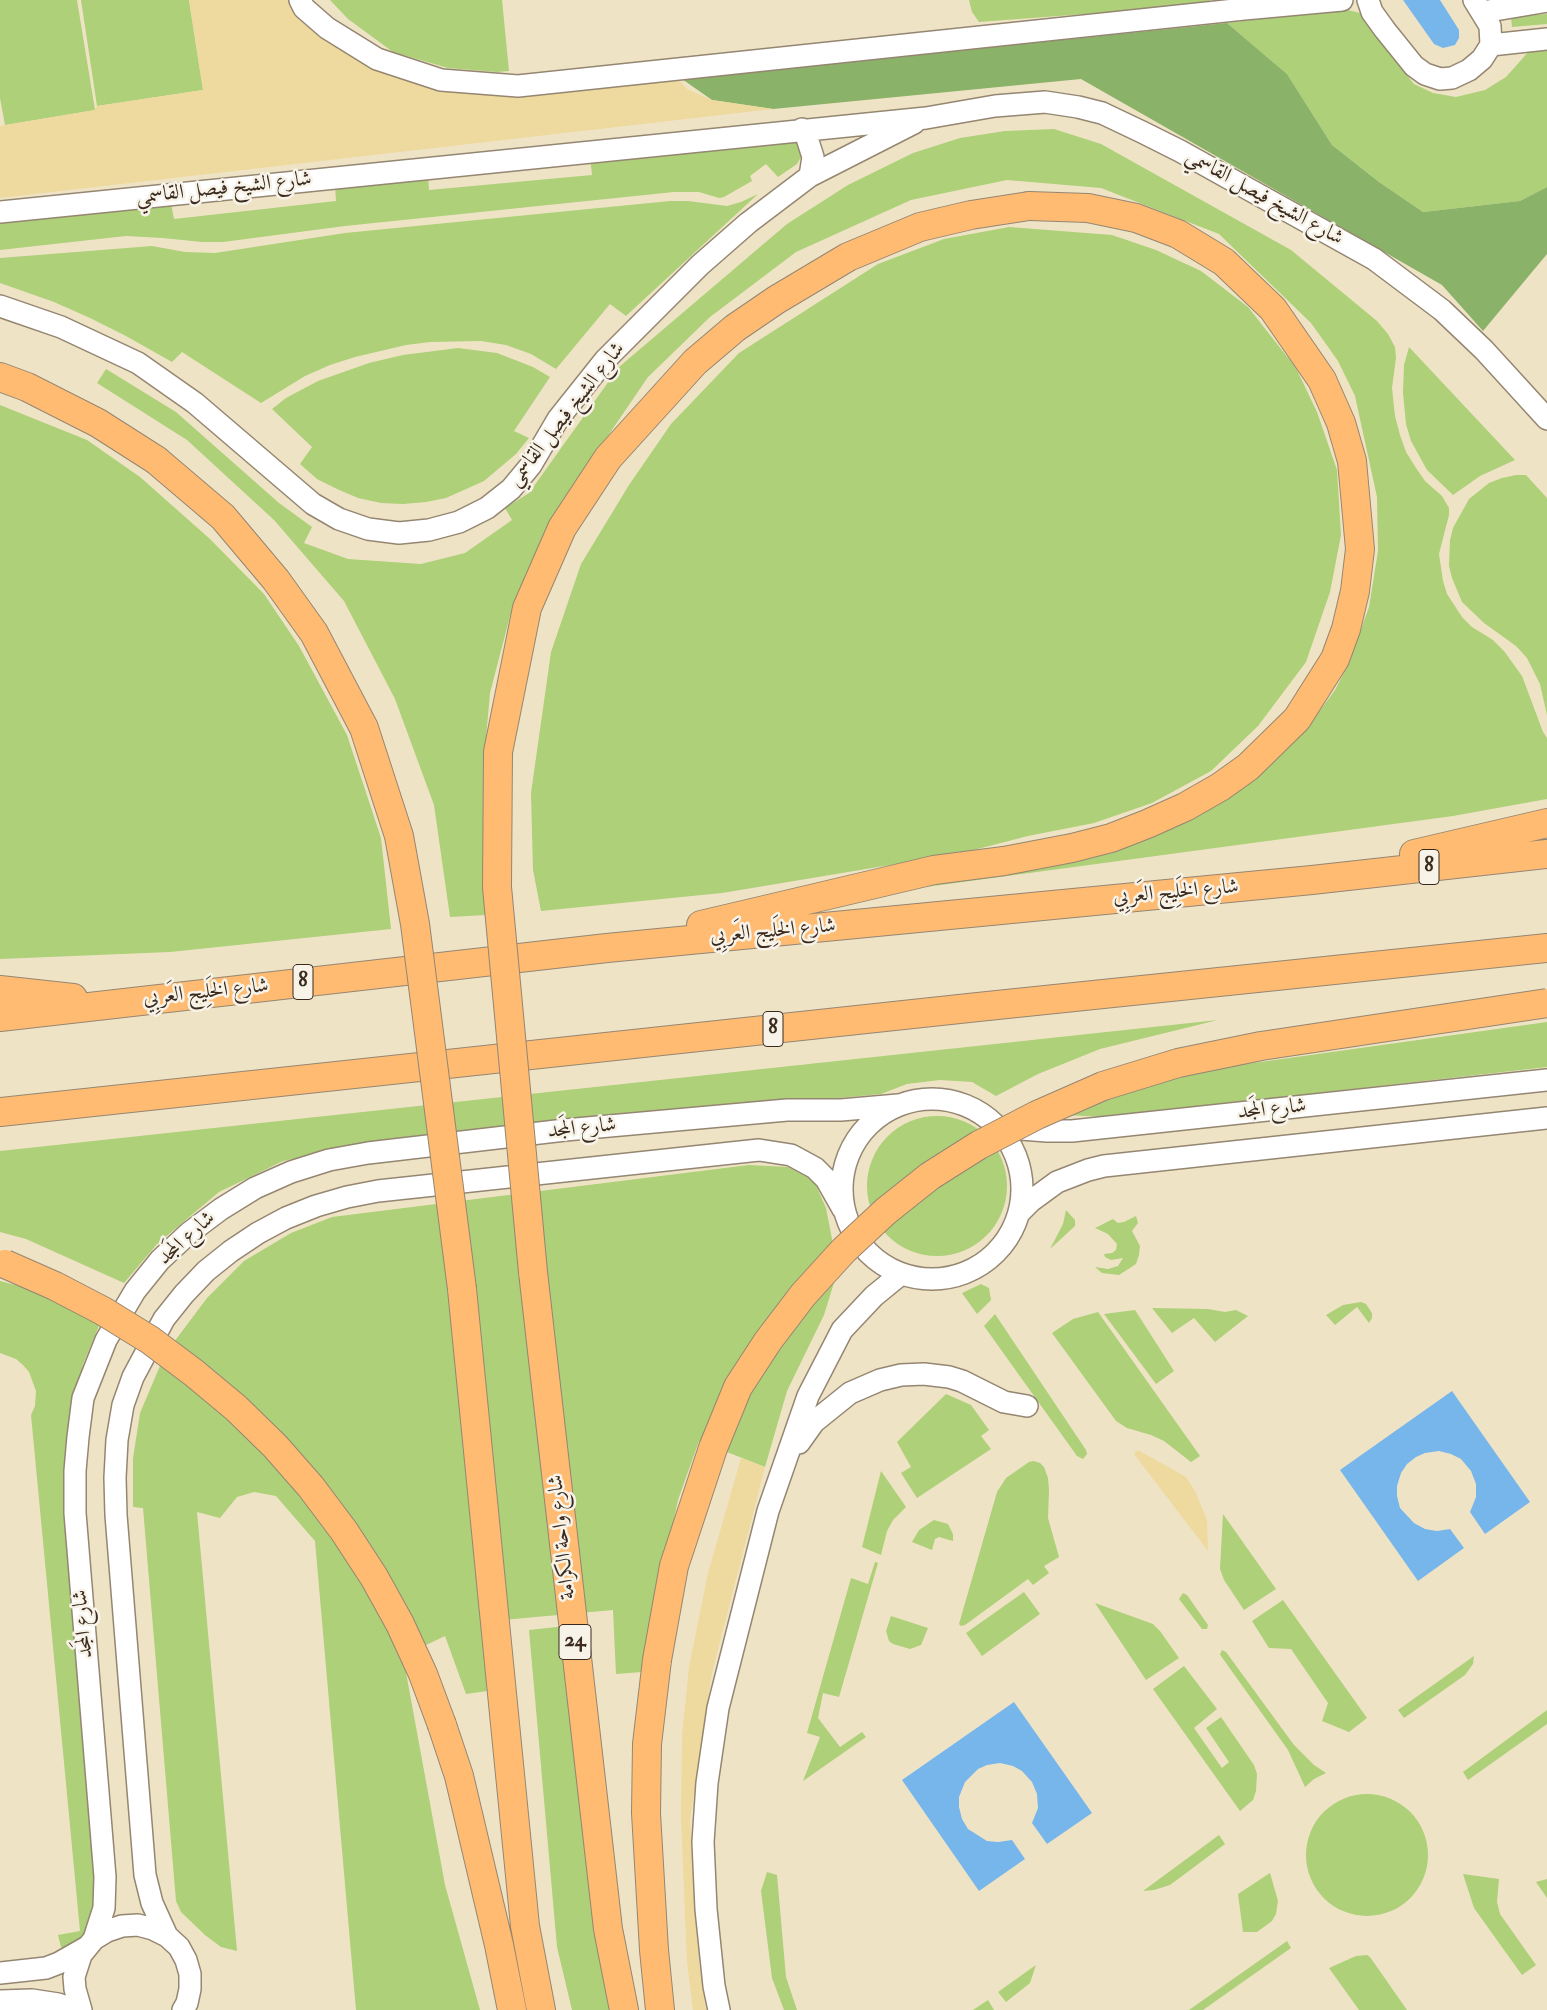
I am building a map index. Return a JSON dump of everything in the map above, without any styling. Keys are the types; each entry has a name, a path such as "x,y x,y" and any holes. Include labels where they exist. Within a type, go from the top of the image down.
{"highway":[{"name":"شارع واحة الكرامة","path":"607,948 934,870 1004,861 1072,848 1111,838 1185,807 1248,767 1297,718 1335,659 1346,629 1355,591 1360,549 1352,462 1341,423 1322,380 1273,309 1224,262 1178,234 1136,218 1088,208 1029,206 971,214 911,231 848,257 776,300 735,328 695,362 608,458 562,528 527,608 498,752 497,888 533,1272 608,1929 624,2010"},
{"path":"0,377 27,387 98,423 156,460 223,517 276,580 314,633 364,728 399,836 415,924 462,1289 525,1926 541,2010"},
{"path":"1312,880 1547,823"},
{"name":"شارع الخَلِيج العَربِي","path":"0,1017 607,948 1312,880 1547,854"},
{"name":"8","path":"0,1112 1547,948"},
{"path":"0,990 117,1003"},
{"path":"660,2010 654,1950 646,1813 647,1744 657,1660 674,1566 713,1448 738,1387 768,1341 809,1289 844,1250 879,1217 930,1176 979,1145 1037,1115 1103,1086 1178,1062 1261,1046 1547,1003"},
{"path":"2,1263 55,1286 104,1311 150,1340 208,1384 275,1446 311,1487 344,1530 374,1577 400,1624 423,1674 442,1725 459,1776 499,1945 512,2010"}],"street":[{"path":"300,0 304,8 327,28 377,58 441,80 518,86 1342,0"},
{"path":"1368,0 1372,12 1414,66 1425,74 1440,79 1452,78 1469,70 1482,59 1491,45 1490,26 1478,6 1547,1"},
{"path":"1491,45 1547,39"},
{"name":"شارع الشيخ فيصل القاسمي","path":"0,212 802,129 926,118 995,106 1044,102 1078,106 1102,113 1180,151 1360,252 1395,274 1442,310 1459,326 1547,419"},
{"name":"شارع الشيخ فيصل القاسمي","path":"0,306 61,327 138,363 195,403 313,504 339,519 368,529 391,532 430,530 459,522 487,508 511,489 531,465 558,420 605,360 675,289 723,244 773,202 810,176 926,118"},
{"path":"802,129 808,138 813,157 810,176"},
{"name":"شارع المَجد","path":"997,1126 1022,1130 1072,1131 1547,1080"},
{"path":"940,1099 961,1103 980,1113 997,1126 1011,1145 1020,1167 1022,1190 1019,1213 1010,1235 998,1249 975,1268 952,1277 928,1279 901,1274 881,1264 864,1249 851,1230 843,1209 842,1180 844,1166 852,1147 864,1129 874,1120 898,1105 919,1100 940,1099"},
{"name":"شارع المَجد","path":"81,2010 77,2002 74,1977 77,1964 91,1943 104,1908 105,1877 75,1512 75,1471 78,1437 84,1398 106,1340 135,1291 160,1260 189,1233 221,1208 255,1188 291,1172 329,1160 368,1153 565,1130 787,1110 840,1110 898,1105"},
{"name":"شارع المَجد","path":"1019,1213 1030,1201 1057,1182 1104,1166 1547,1118"},
{"name":"شارع المَجد","path":"166,1936 152,1903 145,1875 116,1515 115,1478 117,1440 123,1405 133,1377 164,1319 184,1294 206,1271 231,1251 279,1222 316,1206 346,1197 378,1191 759,1150 790,1155 815,1168 826,1179 843,1209"},
{"path":"719,2010 714,1986 703,1842 707,1783 718,1708 768,1511 808,1396 842,1330 874,1296 901,1274"},
{"path":"768,1511 784,1484 798,1444 806,1432 825,1411 850,1393 865,1386 901,1375 936,1376 962,1381 1004,1402 1027,1406"},
{"path":"0,1973 46,1968 59,1963 107,1931 130,1926 153,1928 166,1936 179,1948 186,1960 190,1974 190,1989 187,2003 183,2010"},
{"path":"0,2001 38,2001 75,2010"}],"green space":[{"path":"0,0 77,0 95,110 5,125 0,98"},
{"path":"81,0 189,0 203,90 97,106"},
{"path":"330,0 502,0 509,71 497,72 448,68 393,52 348,19"},
{"path":"969,0 1210,0 1204,5 979,22 972,12"},
{"path":"1343,9 1360,13 1367,19 1391,56 1414,84 1433,93 1456,97 1485,90 1506,77 1530,50 1547,49 1547,187 1520,201 1423,212 1379,182 1332,145 1287,74 1227,23"},
{"path":"1547,14 1547,24 1512,27 1511,17"},
{"path":"1227,23 1287,74 1332,145 1379,182 1423,212 1520,201 1547,187 1547,254 1483,331 1442,285 1081,79 773,109 712,100 682,79"},
{"path":"1054,129 1101,144 1291,250 1377,321 1388,334 1395,347 1396,358 1392,388 1395,416 1400,435 1406,452 1416,468 1425,481 1442,496 1449,508 1439,554 1447,594 1462,617 1472,627 1493,640 1504,651 1522,676 1547,738 1547,799 1453,816 814,902 1132,844 1194,818 1249,782 1296,740 1316,716 1335,690 1349,663 1369,607 1378,551 1377,497 1355,396 1338,361 1311,323 1219,234 1101,188 1007,180 911,200 796,252 710,317 648,377 554,515 510,616 490,693 484,760 486,915 450,917 434,805 395,699 344,601 274,520 187,440 97,383 106,369 176,412 279,503 312,527 304,543 348,559 421,564 465,553 512,520 505,508 529,493 619,367 787,224 848,185 913,153 960,138 1005,131"},
{"path":"797,141 803,154 797,164 778,177 766,164 750,176 752,181 719,198 699,192 674,192 345,226 223,242 126,236 0,250 0,223 171,203 174,219 336,201 335,186 428,175 429,190 592,175 590,157"},
{"path":"758,194 626,316 610,304 556,369 531,354 506,345 481,341 430,342 406,345 330,365 305,376 261,403 182,352 172,362 90,318 54,302 0,283 0,258 152,246 185,252 215,253 345,233 670,201 688,201 727,206"},
{"path":"1009,227 1112,235 1156,250 1201,271 1248,307 1296,368 1317,412 1337,470 1341,535 1330,592 1306,662 1258,726 1211,771 1152,803 1094,823 1028,836 962,853 722,893 541,911 533,870 531,793 551,652 581,564 629,485 671,424 739,353 878,264 944,239"},
{"path":"1409,347 1515,460 1480,476 1453,495 1427,470 1411,441 1406,424 1403,393 1404,365"},
{"path":"458,348 497,353 533,367 550,377 514,431 529,438 516,454 484,481 446,498 403,504 381,503 358,498 337,489 317,479 300,464 312,447 272,409 286,398 318,381 369,363 403,355"},
{"path":"0,405 87,440 140,477 210,539 264,594 299,646 347,735 381,838 391,929 170,952 0,959"},
{"path":"1516,475 1526,475 1547,498 1547,715 1540,684 1527,658 1516,646 1484,623 1462,602 1449,566 1450,540 1453,528 1469,499 1489,483"},
{"path":"1218,1020 1100,1049 1038,1074 996,1096 972,1082 940,1080 907,1084 881,1094 372,1142 283,1161 219,1192 157,1244 124,1283 26,1239 0,1232 0,1151"},
{"path":"1547,1022 1547,1067 1106,1117 1064,1115 1149,1083 1203,1070"},
{"path":"937,1116 951,1117 964,1121 976,1127 987,1136 996,1147 1002,1159 1006,1172 1006,1200 1002,1213 996,1225 987,1236 976,1245 964,1251 951,1255 937,1256 923,1255 910,1251 898,1245 887,1236 878,1225 872,1213 868,1200 867,1186 868,1172 872,1159 878,1147 887,1136 898,1127 910,1121 923,1117"},
{"path":"749,1165 788,1167 814,1181 826,1208 838,1270 824,1315 787,1391 765,1467 699,1441 678,1500 642,1672 616,1674 613,1610 481,1622 487,1691 466,1694 445,1636 403,1656 445,1885 480,2010 356,2010 315,1541 276,1496 254,1492 237,1497 220,1518 197,1512 237,1951 221,1947 205,1935 181,1912 176,1901 143,1508 133,1507 133,1458 140,1413 165,1354 207,1298 244,1261 291,1233 332,1217"},
{"path":"1066,1210 1075,1220 1075,1226 1050,1249 1063,1224"},
{"path":"1136,1216 1138,1223 1132,1231 1140,1246 1136,1264 1119,1275 1102,1273 1095,1267 1108,1269 1118,1266 1123,1258 1111,1260 1105,1257 1104,1254 1112,1253 1116,1250 1117,1244 1108,1234 1095,1228 1113,1219 1118,1223"},
{"path":"0,1281 23,1287 101,1321 83,1364 66,1443 67,1499 99,1888 85,1941 70,1952 61,1947 58,1935 80,1931 31,1415 35,1406 36,1391 29,1372 23,1365 16,1359 0,1353"},
{"path":"981,1284 989,1288 991,1300 977,1314 962,1293"},
{"path":"1361,1302 1366,1304 1372,1313 1369,1323 1357,1307 1335,1325 1326,1315 1343,1305"},
{"path":"1152,1308 1208,1309 1225,1312 1236,1310 1248,1316 1215,1342 1194,1318 1172,1333"},
{"path":"1135,1310 1174,1371 1156,1384 1104,1314"},
{"path":"1098,1312 1200,1456 1191,1462 1164,1441 1127,1428 1116,1421 1052,1333 1073,1319"},
{"path":"995,1314 1086,1450 1087,1454 1083,1459 1077,1456 984,1326"},
{"path":"946,1394 971,1405 989,1430 981,1436 991,1449 917,1498 901,1473 911,1467 897,1442"},
{"path":"1034,1461 1044,1467 1048,1478 1048,1518 1059,1557 1044,1566 1049,1573 1033,1585 1028,1579 961,1626 959,1624 997,1492 1006,1478 1029,1462"},
{"path":"881,1471 906,1507 893,1520 887,1531 881,1555 862,1547"},
{"path":"1223,1514 1276,1589 1244,1610 1224,1580 1220,1569"},
{"path":"934,1520 948,1524 953,1534 953,1541 939,1537 935,1539 932,1550 912,1542 919,1530"},
{"path":"875,1562 878,1563 839,1697 823,1693 818,1718 840,1747 862,1732 866,1737 803,1781 820,1737 807,1733 851,1578 868,1584"},
{"path":"1024,1592 1040,1614 982,1656 966,1633"},
{"path":"1183,1593 1187,1595 1208,1625 1207,1629 1202,1629 1179,1599"},
{"path":"1283,1600 1367,1718 1349,1732 1322,1721 1328,1703 1291,1649 1269,1648 1252,1621"},
{"path":"1095,1603 1153,1624 1179,1658 1146,1680"},
{"path":"891,1616 928,1628 921,1645 910,1649 889,1641 886,1631"},
{"path":"566,1626 619,2010 572,2010 557,1947 529,1630"},
{"path":"1222,1650 1226,1652 1294,1745 1314,1765 1326,1773 1314,1779 1305,1787 1288,1750 1221,1656"},
{"path":"1474,1656 1473,1664 1465,1675 1404,1718 1398,1710"},
{"path":"1184,1666 1217,1709 1194,1728 1222,1768 1229,1762 1206,1728 1221,1717 1254,1765 1257,1774 1256,1791 1253,1800 1240,1811 1153,1689"},
{"path":"1547,1710 1547,1724 1468,1780 1463,1772"},
{"path":"1367,1794 1379,1795 1390,1799 1401,1804 1410,1812 1418,1821 1423,1832 1427,1843 1427,1867 1423,1878 1418,1889 1410,1898 1401,1906 1390,1911 1379,1915 1367,1916 1355,1915 1344,1911 1333,1906 1324,1898 1316,1889 1311,1878 1307,1867 1306,1855 1307,1843 1311,1832 1316,1821 1324,1812 1333,1804 1344,1799 1355,1795"},
{"path":"1219,1835 1225,1844 1170,1885 1143,1891"},
{"path":"767,1872 777,1875 786,1977 797,2010 784,2010 772,1978 761,1891"},
{"path":"1270,1873 1278,1901 1276,1914 1272,1921 1257,1932 1243,1932 1238,1894"},
{"path":"1463,1874 1499,1879 1497,1902 1500,1914 1536,1965 1522,1975 1474,1908"},
{"path":"1547,1879 1547,1898 1536,1882"},
{"path":"1287,1941 1291,1948 1203,2010 1189,2010"},
{"path":"1367,1955 1407,2010 1359,2010 1329,1968 1356,1956"},
{"path":"1036,1965 1030,1983 1006,2002 998,1992"},
{"path":"988,2000 994,2010 973,2010"}],"sand":[{"path":"189,0 291,0 421,84 456,93 504,94 676,77 687,89 712,100 773,109 0,198 0,126 95,110 97,106 203,90"},
{"path":"1138,1450 1186,1477 1195,1491 1207,1520 1208,1551 1134,1454"},
{"path":"741,1458 765,1467 712,1673 690,1820 699,1964 706,2010 693,2010 687,1962 681,1817 682,1736 689,1667 708,1573"}],"water":[{"path":"1403,0 1440,0 1459,30 1459,38 1455,45 1443,48 1434,44"},
{"path":"1452,1391 1530,1502 1485,1534 1470,1512 1476,1497 1476,1484 1471,1471 1461,1459 1439,1451 1425,1453 1416,1457 1407,1464 1401,1473 1397,1486 1400,1508 1414,1523 1425,1529 1437,1531 1450,1529 1464,1548 1418,1581 1340,1470"},
{"path":"1014,1702 1092,1813 1047,1844 1032,1823 1038,1808 1037,1794 1032,1782 1022,1771 1013,1766 1000,1763 978,1769 965,1782 959,1797 962,1819 968,1829 987,1841 1012,1840 1025,1859 979,1891 902,1780"}]}
